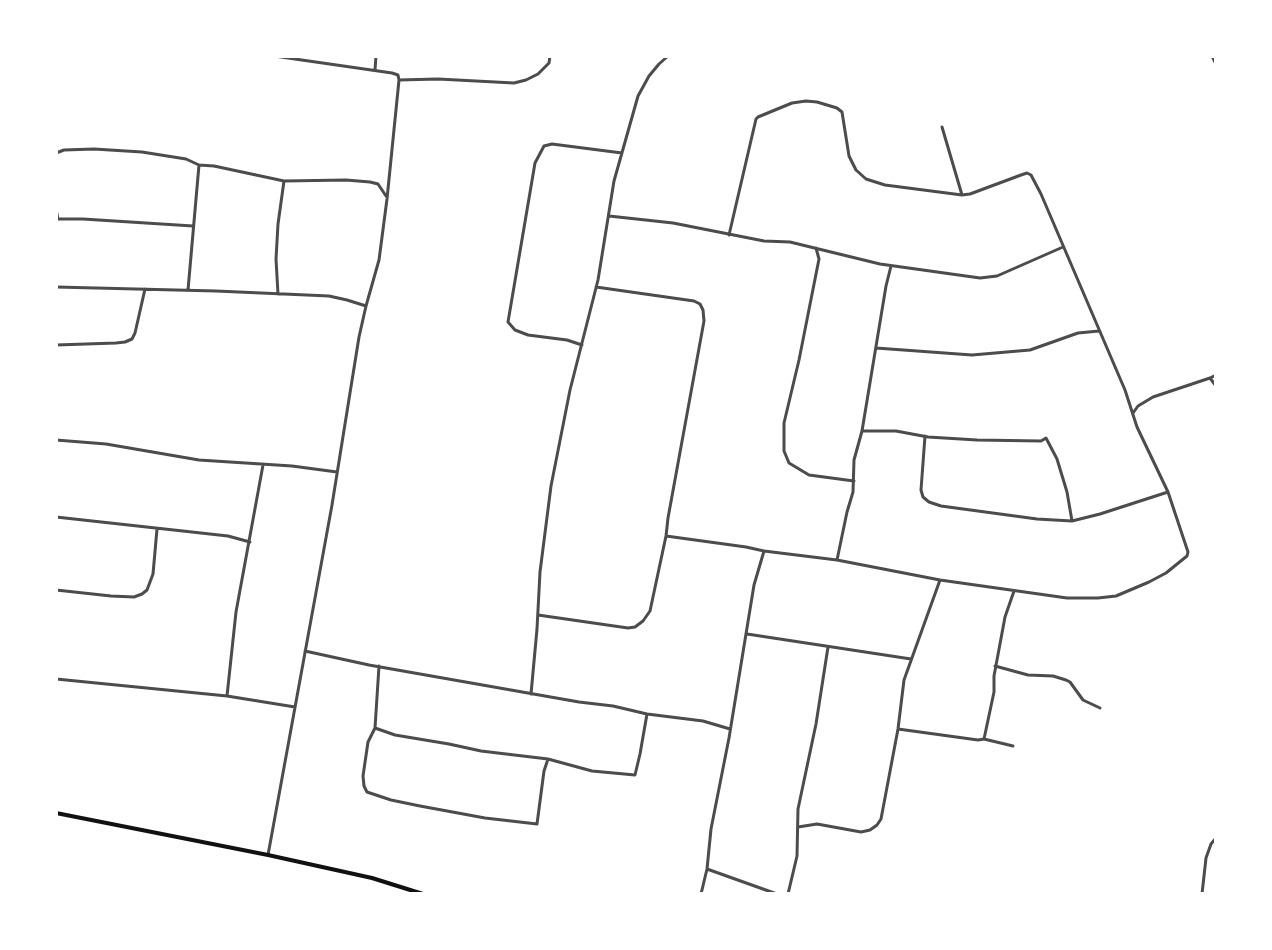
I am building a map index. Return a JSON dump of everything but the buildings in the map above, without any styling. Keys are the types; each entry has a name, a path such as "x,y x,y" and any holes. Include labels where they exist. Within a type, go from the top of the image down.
{"main road":[{"path":"56,813 268,855 372,878 423,894"}],"street":[{"path":"268,855 296,707 359,337 379,260 399,80 398,74 274,56"},
{"path":"375,70 376,56"},
{"path":"399,80 514,83 538,74 549,63 550,56"},
{"path":"531,694 540,572 551,486 558,445 596,287 610,216 614,181 638,96 649,76 668,56"},
{"path":"1212,56 1216,64"},
{"path":"666,536 764,552 837,560 940,580 1067,598 1116,596 1166,573 1187,556 1188,552 1168,492 1137,427 1125,390 1041,194 1031,176 1021,174 970,194 962,195 892,186 866,179 856,170 849,156 842,112 837,108 818,102 792,103 756,119 729,235"},
{"path":"942,127 962,195"},
{"path":"582,345 567,340 528,335 515,330 508,322 535,163 544,146 552,144 622,152"},
{"path":"56,153 64,150 94,149 142,152 284,181 346,180 370,182 381,187 387,199"},
{"path":"188,290 199,165"},
{"path":"278,294 276,259 278,224 284,181"},
{"path":"56,209 57,219 193,226"},
{"path":"610,216 673,223 764,242 790,242 891,266 930,273 988,278 1063,247"},
{"path":"816,248 819,258 799,360 784,423 784,451 789,463 809,475 854,481"},
{"path":"837,560 847,512 854,492 854,460 862,431 891,266"},
{"path":"56,287 328,296 366,306"},
{"path":"538,616 628,628 635,627 643,622 650,611 666,536 704,321 703,310 700,304 694,301 596,287"},
{"path":"56,345 116,343 132,339 145,289"},
{"path":"876,348 972,356 1030,350 1078,333 1099,331"},
{"path":"1133,414 1138,406 1153,397 1216,375"},
{"path":"1210,378 1216,386"},
{"path":"862,431 896,431 925,436 977,440 1041,441 1046,438 1057,459 1067,492 1072,522"},
{"path":"925,436 921,490 923,497 929,502 941,506 1005,516 1072,522 1168,492"},
{"path":"56,440 106,444 199,460 263,464 337,472"},
{"path":"227,696 236,612 263,464"},
{"path":"56,517 228,536 250,542"},
{"path":"56,590 111,596 134,597 142,594 147,590 153,574 157,528"},
{"path":"701,894 707,869 711,829 754,586 764,552"},
{"path":"798,827 817,824 861,832 870,830 882,818 898,729 904,680 940,580"},
{"path":"984,739 994,692 994,676 1005,616 1014,591"},
{"path":"747,634 911,660"},
{"path":"788,894 797,856 798,809 816,724 828,647"},
{"path":"305,650 379,666 531,694 613,706 647,714 703,721 730,729"},
{"path":"379,666 375,728 368,742 364,764 363,783 367,792 390,800 501,820 537,824 544,771 548,760"},
{"path":"996,666 1028,675 1053,676 1066,680 1070,682 1082,700 1100,708"},
{"path":"56,679 227,696 296,707"},
{"path":"375,728 395,735 481,751 548,760 592,771 635,775 647,714"},
{"path":"898,729 978,740 984,739 1013,746"},
{"path":"1202,894 1206,858 1216,838"},
{"path":"707,869 777,894"}]}
